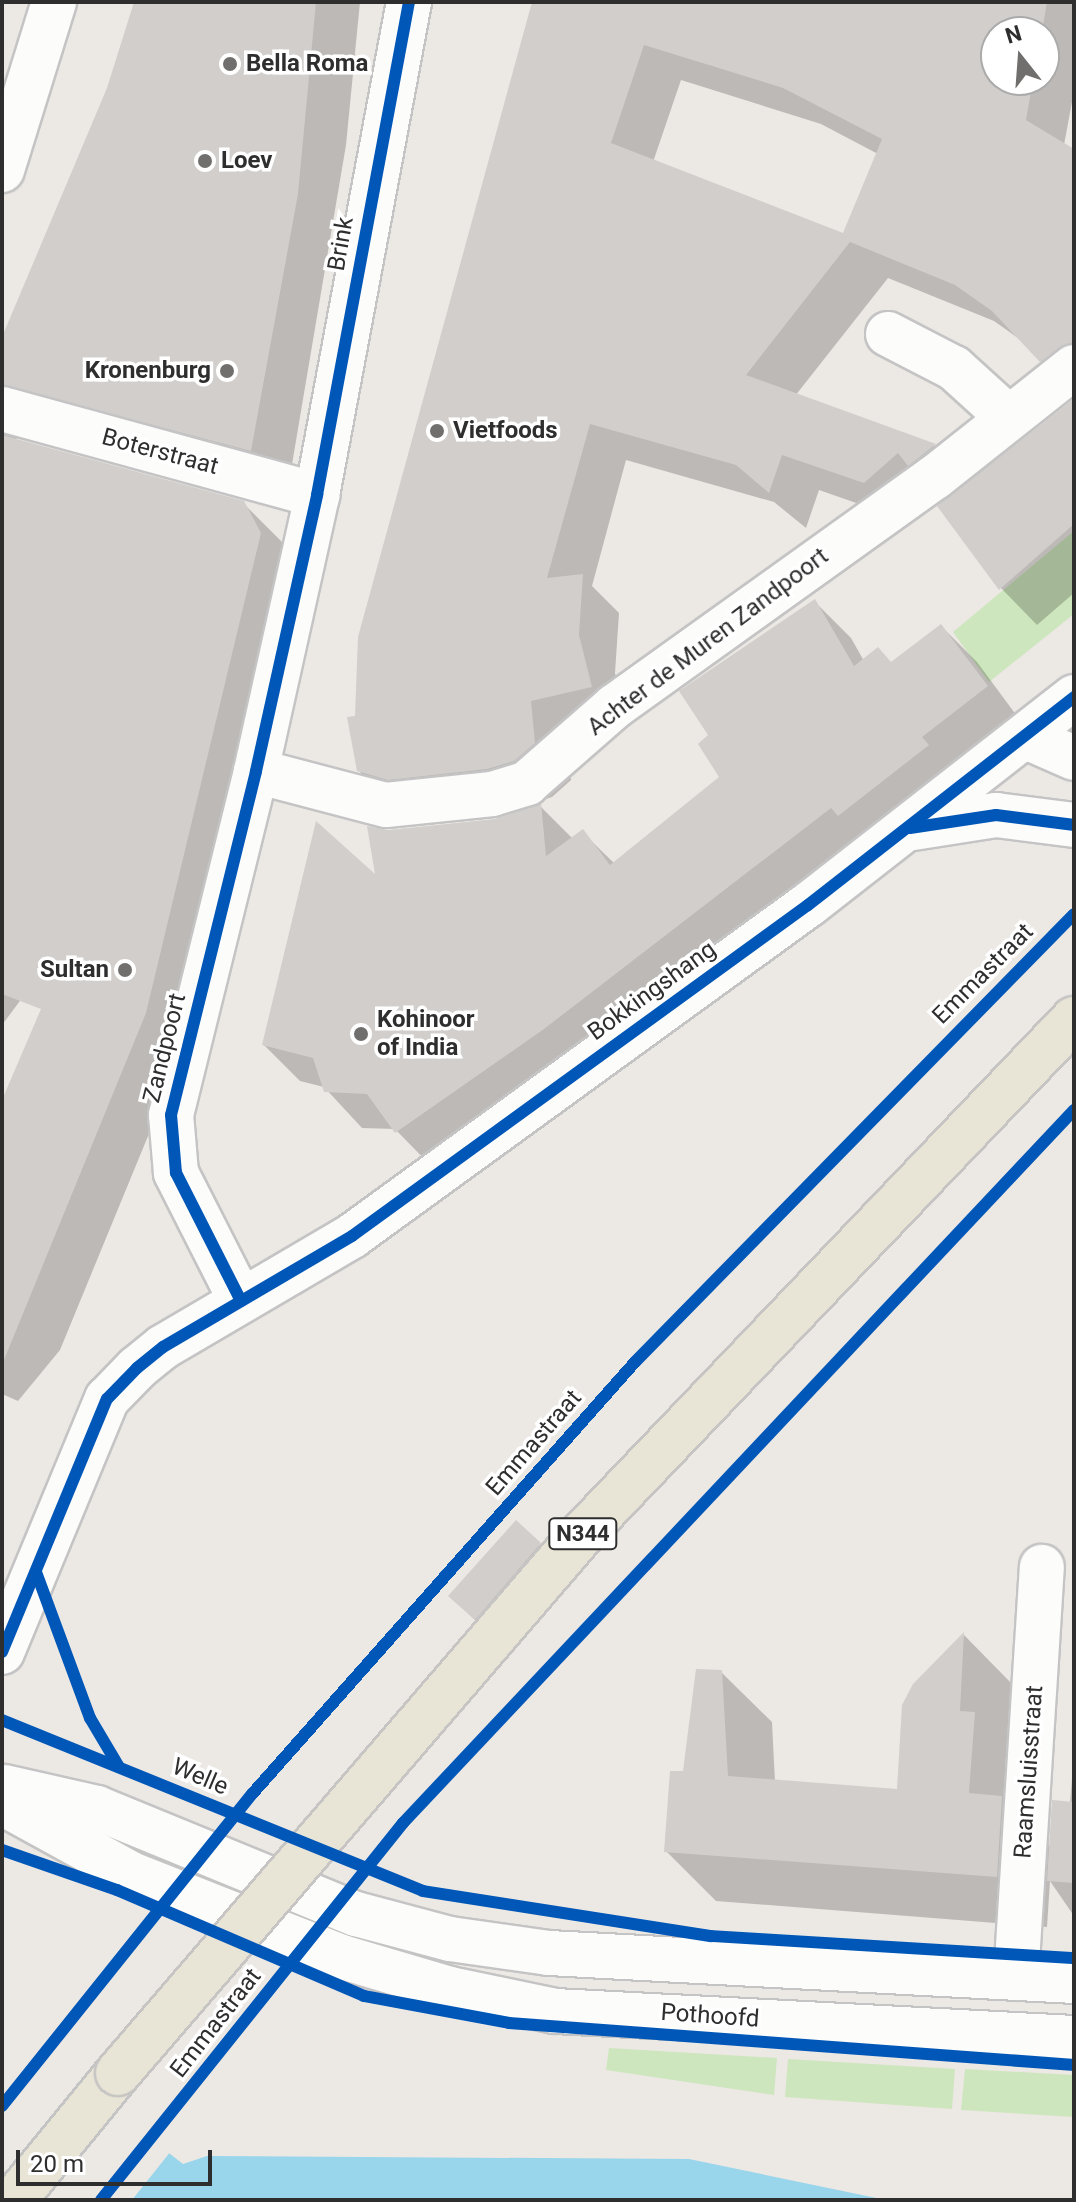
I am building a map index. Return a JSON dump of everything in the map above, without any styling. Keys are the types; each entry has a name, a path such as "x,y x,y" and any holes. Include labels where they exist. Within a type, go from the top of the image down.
{"main road":[{"name":"Emmastraat","path":"14,2200 118,2073 583,1533 1074,1019"}],"street":[{"path":"2,170 54,2"},
{"name":"Brink","path":"317,495 409,2"},
{"path":"888,334 954,368 1009,418"},
{"name":"Achter de Muren Zandpoort","path":"256,771 386,805 492,794 527,783 615,706 1009,418 1074,367"},
{"name":"Boterstraat","path":"2,409 317,495"},
{"name":"Zandpoort","path":"241,1301 176,1173 171,1115 256,771 317,495"},
{"name":"Bokkingshang","path":"241,1301 352,1236 906,829 1074,697"},
{"path":"1026,737 1074,758"},
{"path":"906,829 996,815 1074,825"},
{"path":"2,1652 107,1399 163,1347 241,1301"},
{"name":"Raamsluisstraat","path":"1016,1978 1042,1567"},
{"path":"2,1787 97,1808 356,1914 450,1939 549,1953 1074,1981"},
{"name":"Pothoofd","path":"2,1803 131,1874 342,1957 450,1989 555,2011 1074,2038"}],"green space":[{"path":"1074,531 1074,614 989,682 953,632"},
{"path":"609,2048 777,2058 774,2095 606,2070"},
{"path":"788,2059 955,2069 952,2109 785,2097"},
{"path":"965,2069 1074,2075 1074,2117 961,2110"}],"water":[{"path":"102,2101 183,2164 207,2156 689,2159 886,2200 2,2200 2,2105 69,2112"}],"pier":[{"path":"28,2074 72,2109 104,2098 171,2151 132,2200 2,2200 2,2099"}],"building":[{"path":"134,2 316,2 298,194 251,451 2,385 2,337 107,88"},
{"path":"532,2 1047,2 1045,16 980,16 980,96 1030,96 1026,120 1074,149 1074,343 1040,362 992,311 955,285 850,242 746,375 936,444 908,466 898,453 864,483 782,455 769,493 736,465 590,424 547,578 583,574 579,635 592,687 531,701 535,743 514,761 487,769 388,780 357,771 347,717 355,716 358,637","holes":["644,45 783,88 882,139 843,233 611,143"]},
{"path":"1074,399 1074,524 999,590 937,506"},
{"path":"2,435 244,501 261,533 146,1013 4,1360 2,1100 41,1009 2,994"},
{"path":"815,599 854,666 878,647 891,662 941,624 988,686 922,737 929,745 838,816 831,808 544,1029 395,1133 367,1094 324,1092 313,1058 262,1045 316,821 375,874 367,826 389,830 495,819 541,803 546,856 583,829 610,865 719,777 698,744 708,735 679,691"},
{"path":"516,1520 541,1543 475,1620 448,1596"},
{"path":"964,1632 960,1711 975,1712 969,1793 1002,1796 997,1877 664,1852 670,1771 683,1771 696,1669 722,1670 728,1776 897,1789 902,1705 913,1684"},
{"path":"1052,1800 1074,1802 1074,1883 1047,1881"}],"cycle path":[{"path":"241,1301 176,1173 171,1115 256,771 317,495 409,2"},
{"path":"2,1652 107,1399 137,1368 163,1347 352,1236 808,905 1074,697"},
{"path":"910,828 996,815 1074,825"},
{"path":"2,2106 253,1793 635,1362 1074,914"},
{"path":"101,2200 403,1823 1074,1110"},
{"path":"36,1572 90,1718 119,1767"},
{"name":"Welle","path":"2,1720 423,1891 711,1936 1074,1958"},
{"path":"2,1850 117,1890 364,1996 509,2023 1074,2065"}],"place":[{"name":"Bella Roma","path":"230,64"},
{"name":"Loev","path":"205,161"},
{"name":"Kronenburg","path":"227,371"},
{"name":"Vietfoods","path":"437,431"},
{"name":"Sultan","path":"125,970"},
{"name":"Kohinoor of India","path":"361,1034"}]}
